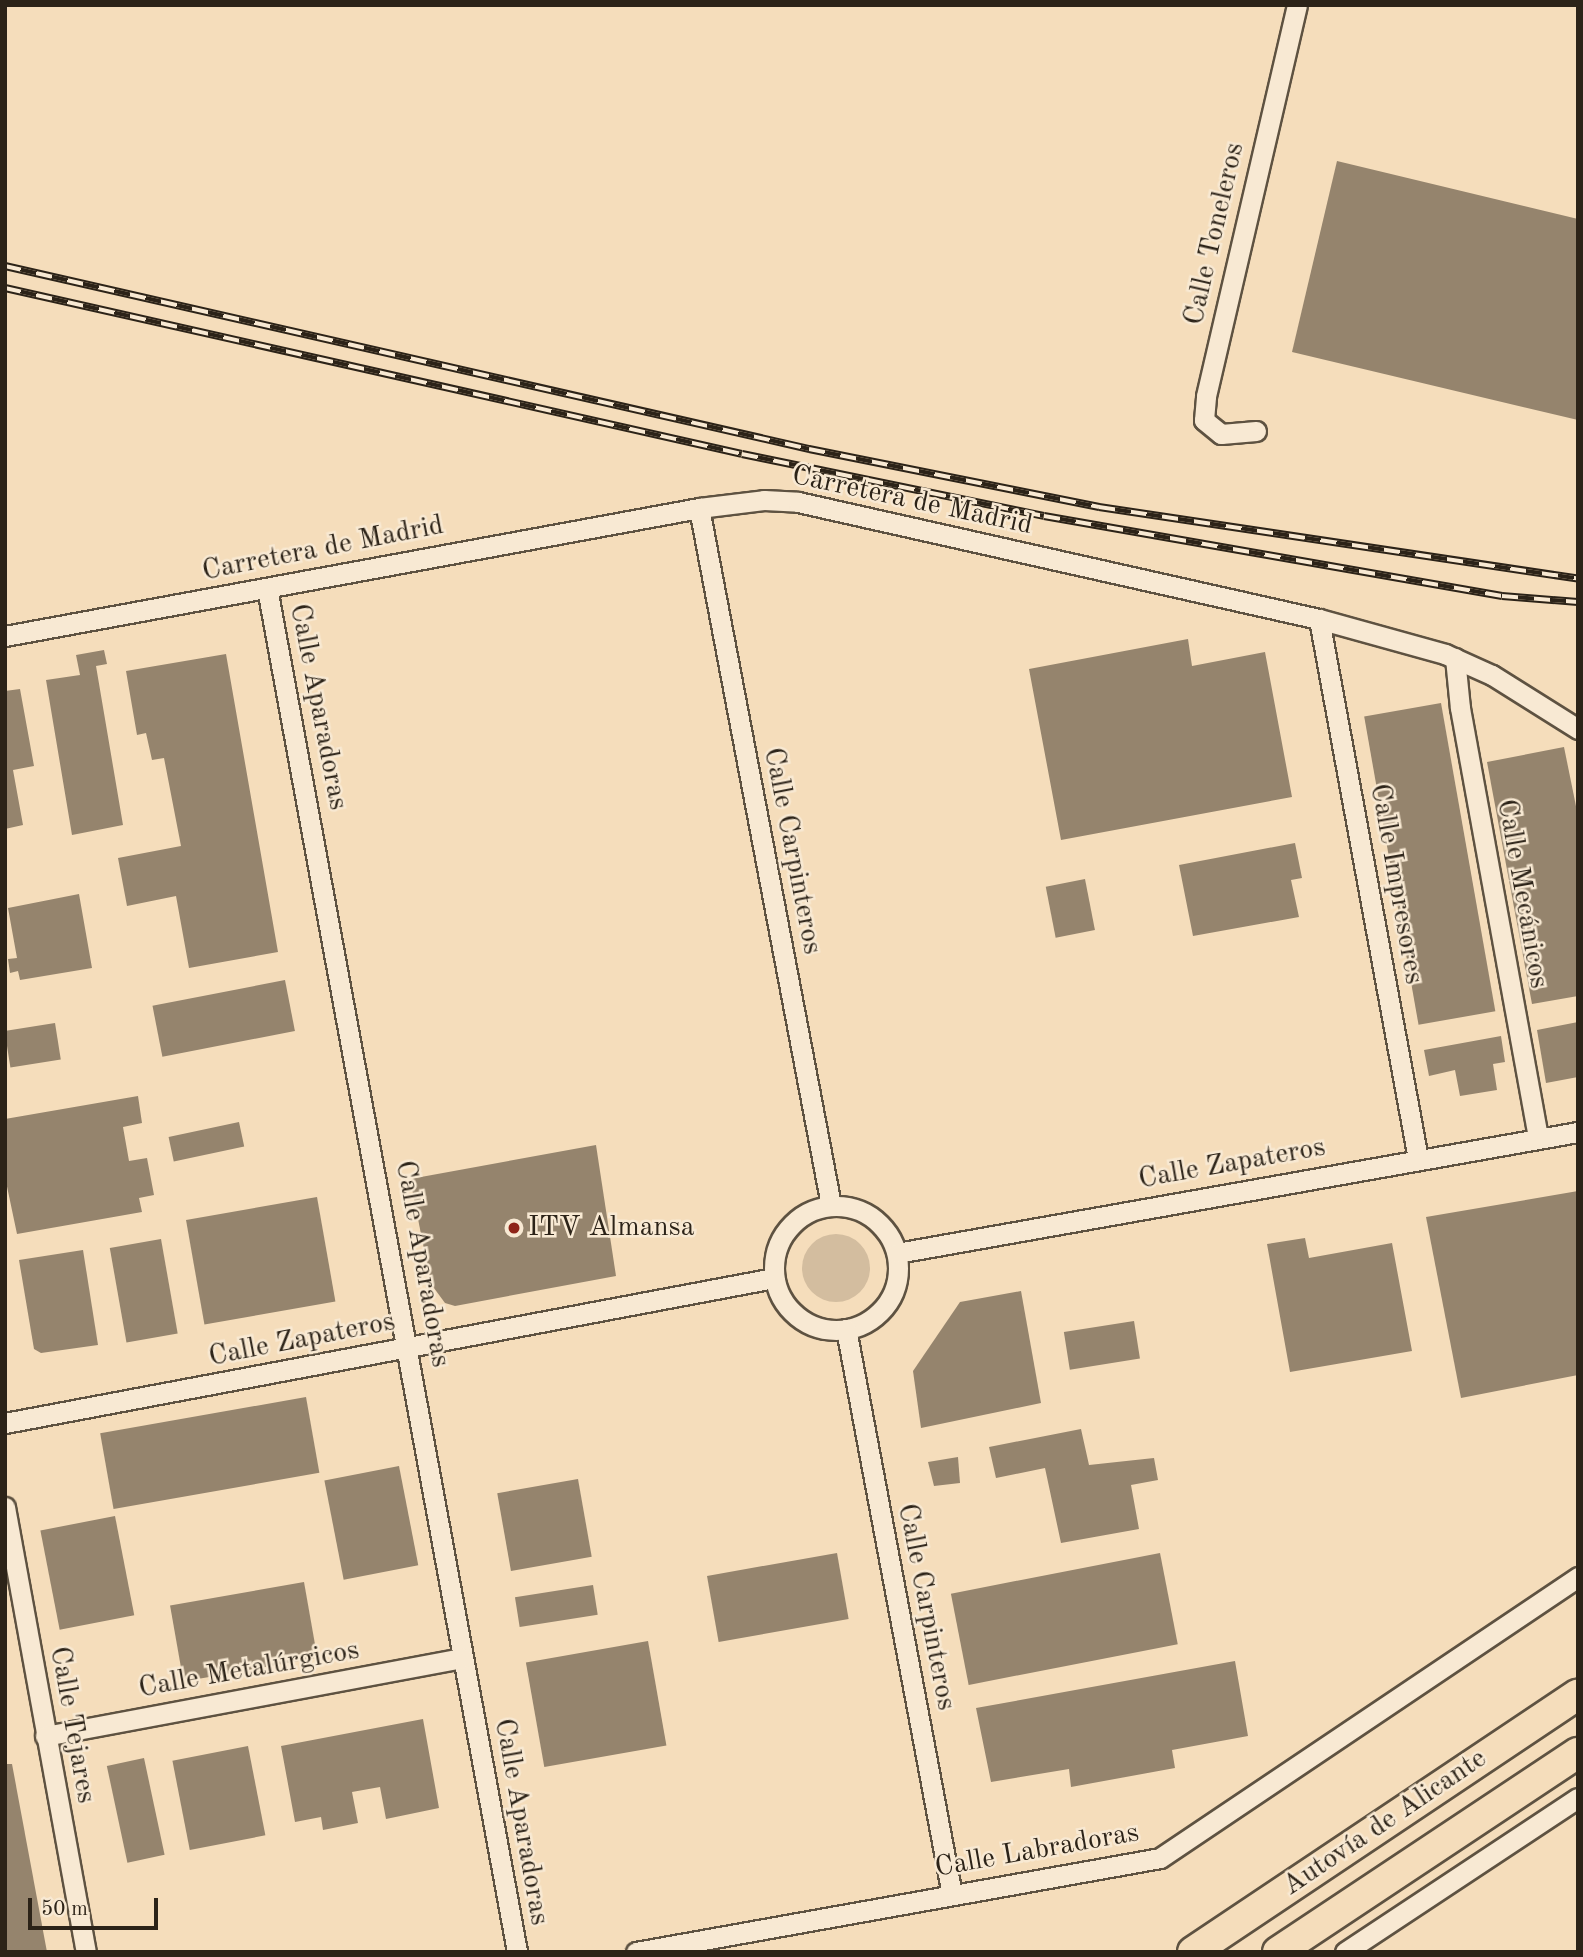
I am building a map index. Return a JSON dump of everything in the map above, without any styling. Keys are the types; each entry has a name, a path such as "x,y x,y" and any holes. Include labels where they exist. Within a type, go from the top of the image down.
{"highway":[{"name":"Autovía de Alicante","path":"1193,1952 1578,1694"},
{"name":"Autovía de Alicante","path":"1278,1952 1578,1753"}],"street":[{"name":"Calle Toneleros","path":"1256,431 1222,434 1204,420 1206,396 1297,5"},
{"name":"Carretera de Madrid","path":"5,636 699,508 764,500 798,502 1319,619 1455,658 1492,675 1578,729"},
{"name":"Calle Carpinteros","path":"699,508 831,1205"},
{"name":"Calle Aparadoras","path":"267,588 410,1348 517,1952"},
{"name":"Calle Impresores","path":"1319,619 1418,1159"},
{"name":"Calle Mecánicos","path":"1455,658 1460,708 1538,1139"},
{"name":"Calle Zapateros","path":"897,1253 1578,1132"},
{"path":"831,1205 866,1212 891,1237 897,1253 898,1275 892,1295 880,1312 846,1329 823,1329 806,1323 785,1304 774,1278 774,1257 780,1238 802,1216 831,1205"},
{"name":"Calle Zapateros","path":"5,1423 774,1278"},
{"name":"Calle Carpinteros","path":"846,1329 952,1895"},
{"name":"Calle Tejares","path":"5,1507 86,1952"},
{"name":"Calle Labradoras","path":"636,1952 1160,1858 1578,1577"},
{"name":"Calle Metalúrgicos","path":"45,1736 463,1658"},
{"path":"1345,1952 1578,1798"}],"shaded area":[{"path":"836,1234 849,1237 860,1244 867,1255 870,1268 867,1281 860,1292 849,1299 836,1302 823,1299 812,1292 805,1281 802,1268 805,1255 812,1244 823,1237"}],"building":[{"path":"1337,161 1578,219 1578,420 1292,352"},
{"path":"1188,639 1192,666 1265,652 1292,797 1061,840 1029,669"},
{"path":"104,650 107,664 96,666 123,825 72,835 46,680 80,675 76,655"},
{"path":"226,654 278,952 189,968 176,896 127,906 118,858 181,846 164,758 152,760 146,733 137,735 126,671"},
{"path":"20,689 34,766 13,770 23,825 5,829 5,691"},
{"path":"1441,703 1495,1011 1419,1025 1364,717"},
{"path":"1564,747 1578,816 1578,996 1532,1004 1487,762"},
{"path":"1295,843 1302,878 1291,880 1299,917 1193,936 1179,865"},
{"path":"1085,879 1095,930 1056,938 1046,887"},
{"path":"79,894 92,968 20,980 18,971 10,973 8,959 17,958 8,908"},
{"path":"285,980 295,1031 162,1057 152,1006"},
{"path":"1578,1022 1578,1077 1546,1083 1537,1030"},
{"path":"55,1023 61,1060 10,1068 5,1031"},
{"path":"1501,1036 1505,1062 1493,1064 1497,1090 1460,1096 1455,1070 1429,1076 1424,1050"},
{"path":"138,1096 142,1123 123,1127 129,1161 147,1158 154,1195 139,1198 142,1212 17,1234 5,1177 5,1119"},
{"path":"239,1122 244,1146 174,1161 169,1137"},
{"name":"ITV Almansa","path":"596,1145 616,1276 455,1306 445,1303 431,1284 410,1179"},
{"path":"1578,1191 1578,1375 1461,1398 1426,1217"},
{"path":"317,1197 335,1301 204,1324 186,1220"},
{"path":"1305,1238 1309,1258 1392,1243 1412,1351 1290,1372 1267,1244"},
{"path":"161,1239 178,1334 126,1343 110,1248"},
{"path":"83,1250 98,1345 41,1353 34,1349 19,1260"},
{"path":"1021,1291 1041,1403 921,1428 913,1371 960,1302"},
{"path":"1134,1321 1140,1359 1070,1370 1064,1332"},
{"path":"306,1397 319,1473 114,1509 100,1433"},
{"path":"1081,1429 1089,1465 1154,1458 1158,1480 1131,1485 1139,1529 1061,1543 1045,1468 996,1478 989,1447"},
{"path":"958,1457 960,1483 934,1486 928,1462"},
{"path":"399,1466 418,1565 344,1580 324,1481"},
{"path":"578,1479 592,1557 511,1571 497,1493"},
{"path":"115,1516 134,1615 60,1630 40,1531"},
{"path":"837,1553 849,1619 719,1642 707,1576"},
{"path":"1160,1553 1178,1644 969,1685 951,1594"},
{"path":"304,1582 317,1658 183,1681 170,1606"},
{"path":"593,1585 598,1615 520,1627 515,1597"},
{"path":"648,1641 666,1745 544,1767 526,1663"},
{"path":"1235,1661 1248,1736 1172,1750 1175,1768 1071,1787 1069,1769 991,1782 976,1708"},
{"path":"423,1719 439,1808 386,1819 380,1787 352,1792 358,1823 323,1830 321,1817 295,1822 281,1746"},
{"path":"248,1746 265,1835 190,1850 172,1761"},
{"path":"144,1758 165,1855 127,1863 107,1766"},
{"path":"5,1764 12,1764 47,1952 5,1952"}],"railway":[{"path":"5,266 809,449 1099,507 1578,579"},
{"path":"5,288 742,454 1044,516 1502,596 1578,602"}],"place":[{"name":"ITV Almansa","path":"514,1228"}]}
